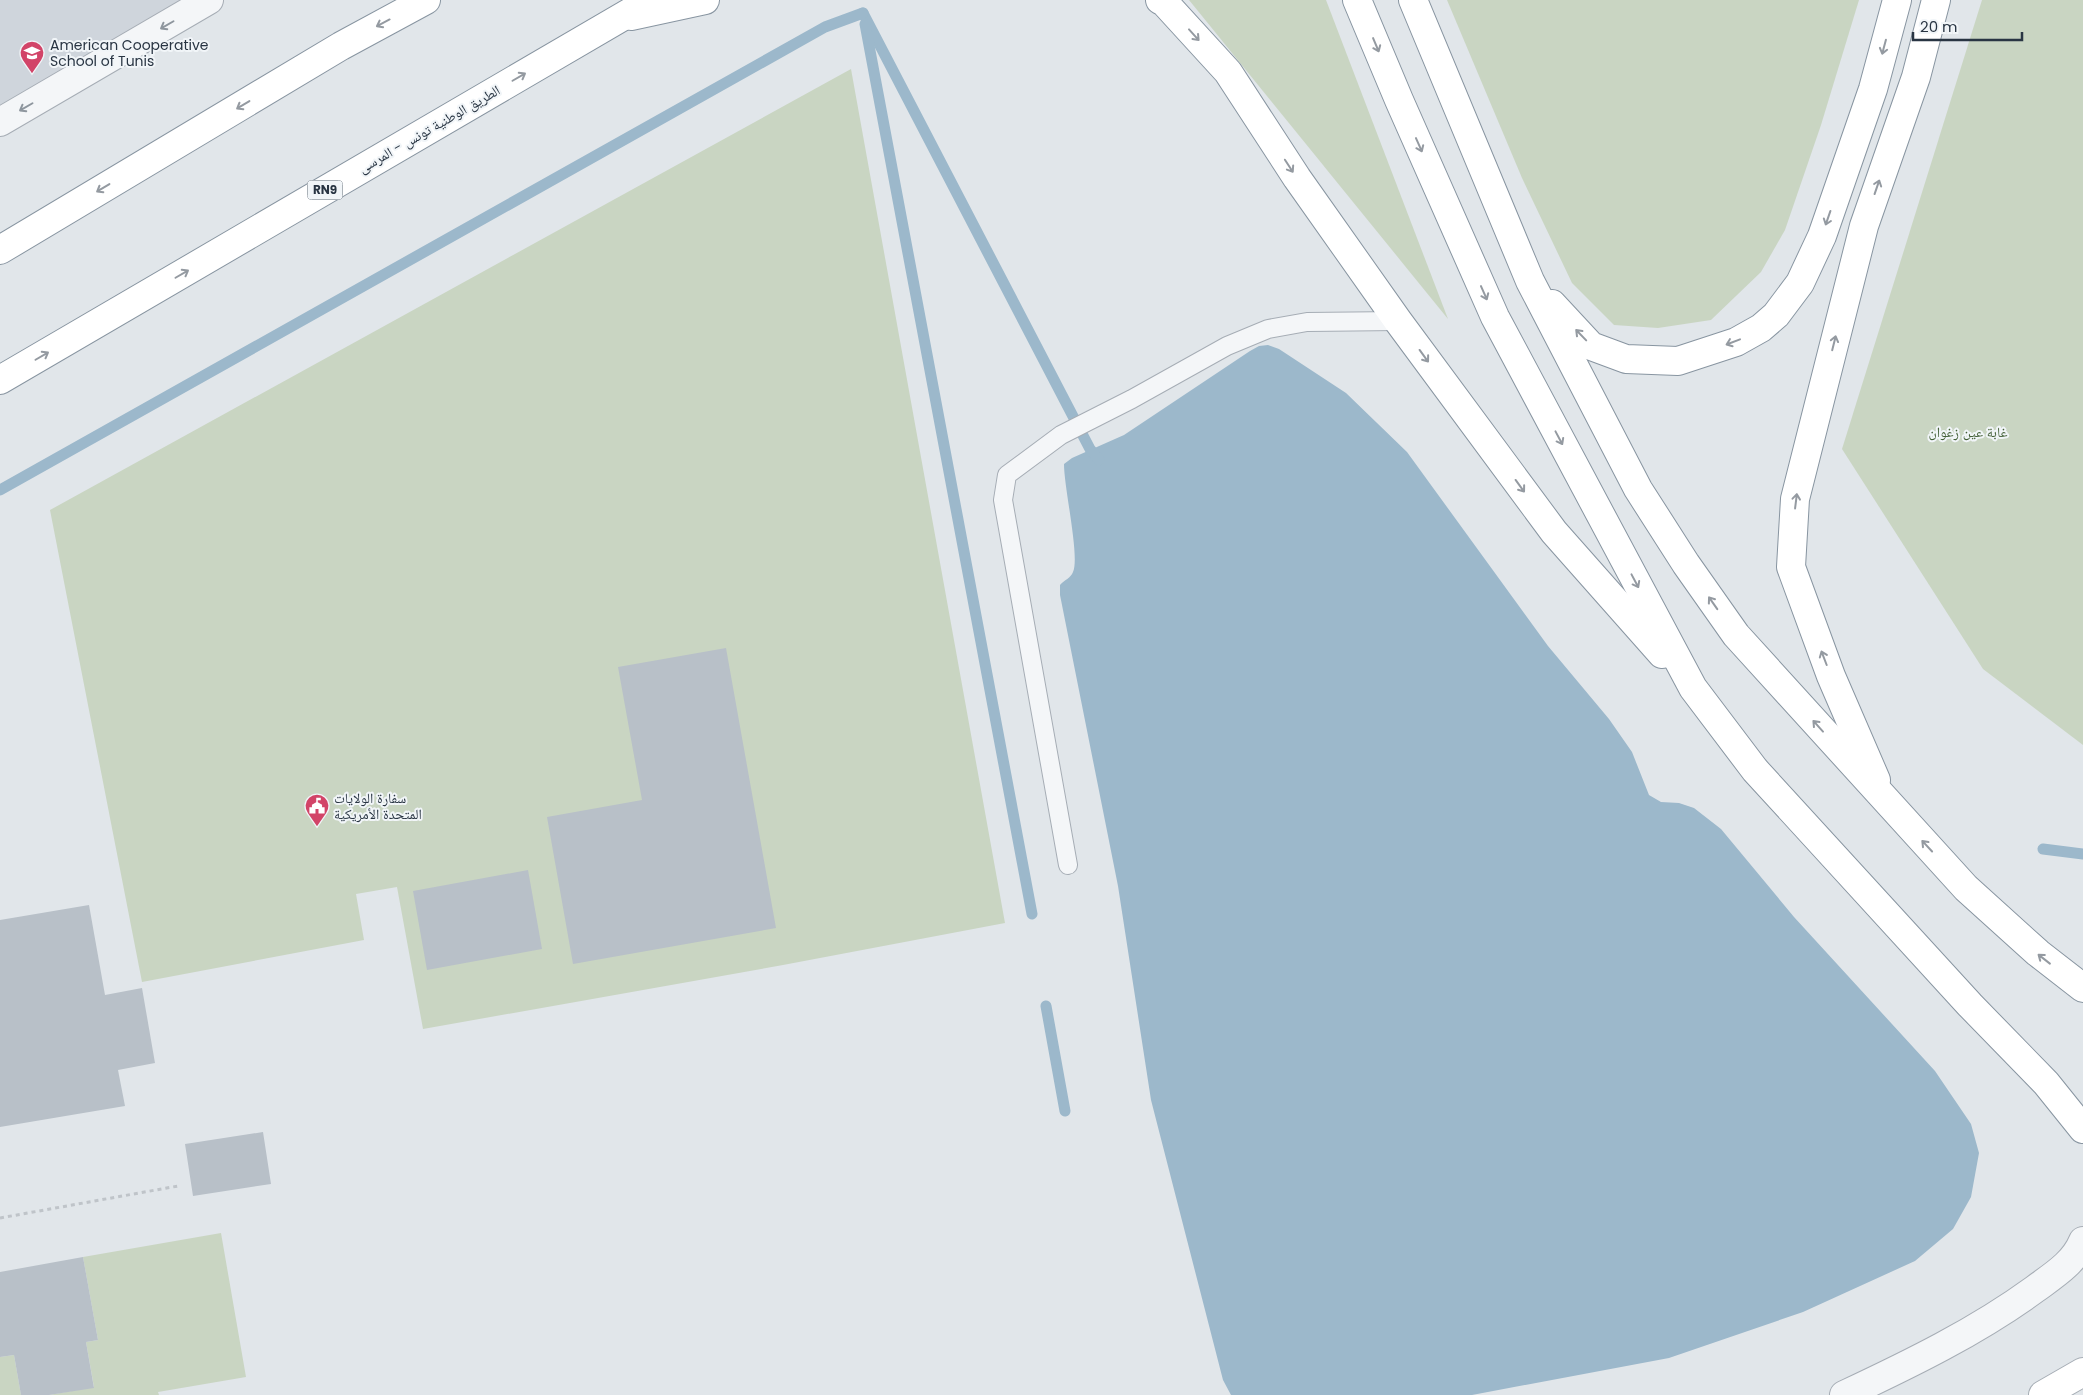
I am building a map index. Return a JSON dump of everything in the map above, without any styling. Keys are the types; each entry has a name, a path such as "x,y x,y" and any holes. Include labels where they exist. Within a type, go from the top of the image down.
{"main road":[{"path":"0,250 341,46 426,0"},
{"name":"الطريق الوطنية تونس - المرسى","path":"0,380 651,0"},
{"path":"615,20 704,0"},
{"path":"1160,0 1164,2 1228,72 1297,178 1398,321 1554,532 1692,688 1755,770 1970,1005 2046,1084 2083,1129"},
{"path":"1357,0 1495,317 1692,688"},
{"path":"1413,0 1530,281 1638,488 1686,564 1736,636 1966,888 2038,953 2083,988"},
{"path":"1530,281 1591,346 1626,359 1678,361 1736,342 1761,328 1776,314 1800,283 1822,236 1873,89 1897,0"},
{"path":"1884,799 1831,676 1791,567 1795,499 1864,226 1916,77 1936,0"},
{"path":"2043,1395 2083,1372"}],"street":[{"path":"0,122 209,0"},
{"path":"1844,1395 1921,1359 2010,1308 2067,1266 2083,1241"}],"lane":[{"path":"1068,866 1003,500 1007,475 1062,435 1132,399 1226,346 1268,329 1307,322 1398,321"}],"path":[{"path":"0,1218 178,1186"}],"shaded area":[{"name":"American Cooperative School of Tunis","path":"0,0 185,0 0,110"}],"green space":[{"path":"1189,0 1326,0 1448,319"},
{"path":"1447,0 1859,0 1821,125 1785,230 1761,272 1711,320 1658,328 1614,325 1572,283 1522,178"},
{"name":"غابة عين زغوان","path":"1982,0 2083,0 2083,745 1983,669 1842,449"},
{"path":"851,69 1005,923 783,965 423,1029 397,887 356,894 364,940 142,982 50,510"},
{"path":"221,1233 246,1377 158,1392 159,1395 49,1395 94,1387 86,1342 98,1340 83,1257"},
{"path":"14,1355 21,1395 0,1395 0,1357"}],"water":[{"path":"1268,345 1279,349 1346,393 1407,452 1548,646 1609,719 1632,752 1649,795 1661,802 1679,803 1694,808 1721,829 1794,917 1935,1071 1971,1124 1979,1153 1971,1197 1953,1229 1915,1261 1803,1312 1669,1358 1472,1395 1231,1395 1223,1380 1151,1100 1118,886 1060,595 1060,585 1072,574 1075,564 1064,464 1072,458 1124,435 1250,351 1259,346"}],"building":[{"path":"726,648 776,928 573,964 547,817 642,800 618,667"},
{"path":"528,870 542,949 427,970 413,891"},
{"path":"89,905 105,995 142,988 155,1063 118,1070 125,1106 0,1127 0,920"},
{"path":"263,1132 271,1184 193,1196 185,1144"},
{"path":"83,1257 98,1340 86,1342 94,1388 49,1395 21,1395 14,1355 0,1357 0,1272"}],"waterway":[{"path":"863,13 1090,449 1099,460"},
{"path":"0,490 825,27 863,13"},
{"path":"865,24 1032,914"},
{"path":"2043,849 2083,854"},
{"path":"1046,1006 1065,1111"}],"place":[{"name":"American Cooperative School of Tunis","path":"32,74"},
{"name":"سفارة الولايات المتحدة الأمريكية","path":"317,827"}]}
